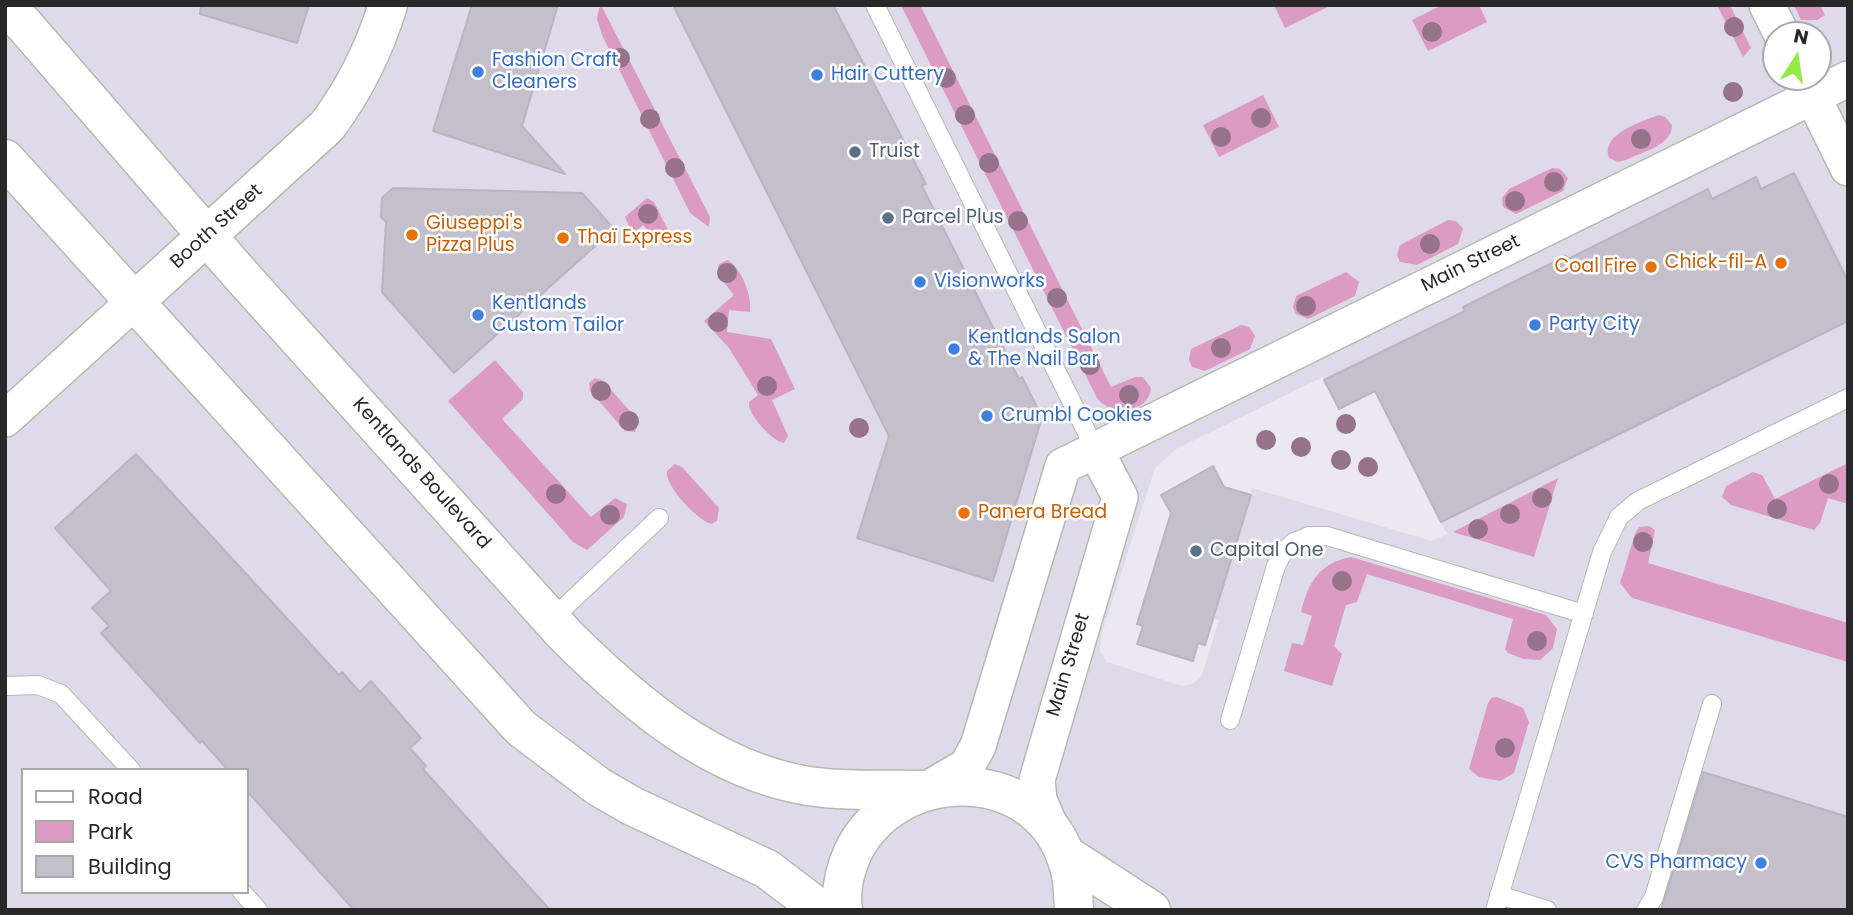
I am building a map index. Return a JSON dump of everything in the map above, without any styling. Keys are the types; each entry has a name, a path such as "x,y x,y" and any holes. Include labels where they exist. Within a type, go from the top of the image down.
{"street":[{"name":"Kentlands Boulevard","path":"7,5 207,236 551,620 615,685 682,736 747,768 818,787 926,790"},
{"name":"Booth Street","path":"5,419 327,126 349,97 365,67 388,5"},
{"path":"1767,5 1775,21"},
{"name":"Main Street","path":"926,790 967,766 978,746 1063,466 1800,91"},
{"path":"1810,91 1848,168"},
{"path":"5,159 521,729 599,787 632,806 767,869 821,910"},
{"name":"Main Street","path":"1062,850 1038,800 1037,780 1120,497 1095,449"},
{"path":"843,910 843,883 859,840 873,822 897,802 926,790 965,785 995,792 1026,807 1045,824 1062,850 1073,883 1074,910"},
{"path":"1062,850 1152,910"}],"lane":[{"path":"875,5 1095,449"},
{"path":"1547,910 1497,902 1607,539 1627,508 1848,398"},
{"path":"551,620 659,518"},
{"path":"1230,720 1276,566 1294,542 1309,536 1327,536 1584,614"},
{"path":"5,686 38,685 61,694 129,768"},
{"path":"1646,910 1654,897 1712,704"},
{"path":"244,894 258,910"}],"green space":[{"path":"901,5 920,5 1111,387 1135,377 1143,377 1151,388 1144,403 1128,410 1120,410 1103,404 1097,398"},
{"path":"1274,5 1332,5 1285,28"},
{"path":"1442,5 1479,5 1487,22 1428,51 1412,20"},
{"path":"1717,5 1730,5 1751,48 1743,57"},
{"path":"1794,5 1820,5 1825,15 1817,20 1801,20"},
{"path":"602,7 710,217 709,227 690,213 602,35 597,19 599,8"},
{"path":"1263,95 1279,127 1219,157 1203,125"},
{"path":"1659,115 1672,125 1671,132 1662,143 1626,160 1618,162 1609,158 1610,142 1616,136 1633,125"},
{"path":"1552,168 1560,169 1568,178 1563,191 1516,214 1503,207 1502,198 1509,189"},
{"path":"647,198 654,202 672,238 669,246 661,244 643,225 633,234 625,217"},
{"path":"1448,220 1456,221 1463,228 1458,244 1417,265 1400,262 1397,255 1400,245"},
{"path":"728,260 742,276 748,291 750,312 729,310 727,332 771,339 795,389 772,400 788,436 784,443 773,437 756,420 749,402 758,395 729,348 704,321 734,295 717,274 719,264"},
{"path":"1346,272 1359,282 1355,296 1308,319 1296,314 1293,307 1296,296"},
{"path":"1241,325 1249,327 1255,336 1250,349 1205,371 1192,367 1189,360 1191,349"},
{"path":"495,360 523,392 523,399 502,419 591,517 615,498 627,504 624,517 587,550 573,542 448,401"},
{"path":"595,378 603,381 639,421 635,432 625,431 590,391 589,383"},
{"path":"1848,463 1848,504 1828,498 1820,523 1814,530 1731,505 1722,497 1726,486 1753,472 1762,475 1775,499"},
{"path":"675,464 682,467 719,508 717,521 711,524 705,521 676,493 667,471"},
{"path":"1558,478 1534,557 1453,532"},
{"path":"1649,526 1655,530 1648,563 1848,623 1848,662 1632,598 1620,583 1635,534 1639,527"},
{"path":"1351,557 1546,615 1557,629 1553,648 1540,660 1523,659 1505,649 1513,619 1367,574 1357,602 1346,605 1334,646 1342,654 1332,686 1284,671 1292,643 1303,645 1312,616 1301,612 1311,583 1323,569"},
{"path":"1497,697 1523,708 1529,722 1514,773 1500,781 1479,777 1469,769 1488,703 1491,698"}],"shaded area":[{"path":"1323,377 1339,409 1375,391 1447,534 1432,541 1252,488 1250,495 1224,487 1212,467 1161,495 1171,513 1137,623 1143,626 1137,644 1193,661 1198,643 1204,645 1213,619 1219,620 1202,675 1194,683 1182,686 1107,662 1100,651 1101,636 1155,468 1176,449"}],"building":[{"path":"201,5 309,5 297,43 200,14"},
{"path":"472,5 558,5 522,126 565,174 433,131"},
{"path":"673,5 833,5 926,184 922,186 1019,379 1022,377 1042,417 993,581 857,538 889,436"},
{"path":"1794,173 1848,281 1848,321 1441,522 1375,391 1339,409 1324,380 1465,311 1463,307 1566,256 1568,259 1708,189 1712,199 1756,177 1761,189"},
{"path":"393,188 582,193 614,229 454,373 382,292 386,222 381,217 382,198"},
{"path":"136,454 339,675 342,672 360,692 371,681 421,738 410,748 426,766 423,769 550,910 354,910 248,792 248,768 226,768 202,741 200,743 101,633 109,626 92,608 111,591 55,528"},
{"name":"Capital One","path":"1213,466 1224,487 1251,495 1205,645 1198,643 1193,661 1137,644 1143,626 1137,624 1171,513 1161,495"},
{"name":"CVS Pharmacy","path":"1703,772 1848,817 1848,910 1661,910"}],"place":[{"name":"Fashion Craft Cleaners","path":"478,72"},
{"name":"Hair Cuttery","path":"817,75"},
{"name":"Truist","path":"855,152"},
{"name":"Parcel Plus","path":"888,218"},
{"name":"Giuseppi's Pizza Plus","path":"412,235"},
{"name":"Thaï Express","path":"563,238"},
{"name":"Chick-fil-A","path":"1781,263"},
{"name":"Coal Fire","path":"1651,267"},
{"name":"Visionworks","path":"920,282"},
{"name":"Kentlands Custom Tailor","path":"478,315"},
{"name":"Party City","path":"1535,325"},
{"name":"Kentlands Salon & The Nail Bar","path":"954,349"},
{"name":"Crumbl Cookies","path":"987,416"},
{"name":"Panera Bread","path":"964,513"},
{"name":"Capital One","path":"1196,551"},
{"name":"CVS Pharmacy","path":"1761,863"}]}
